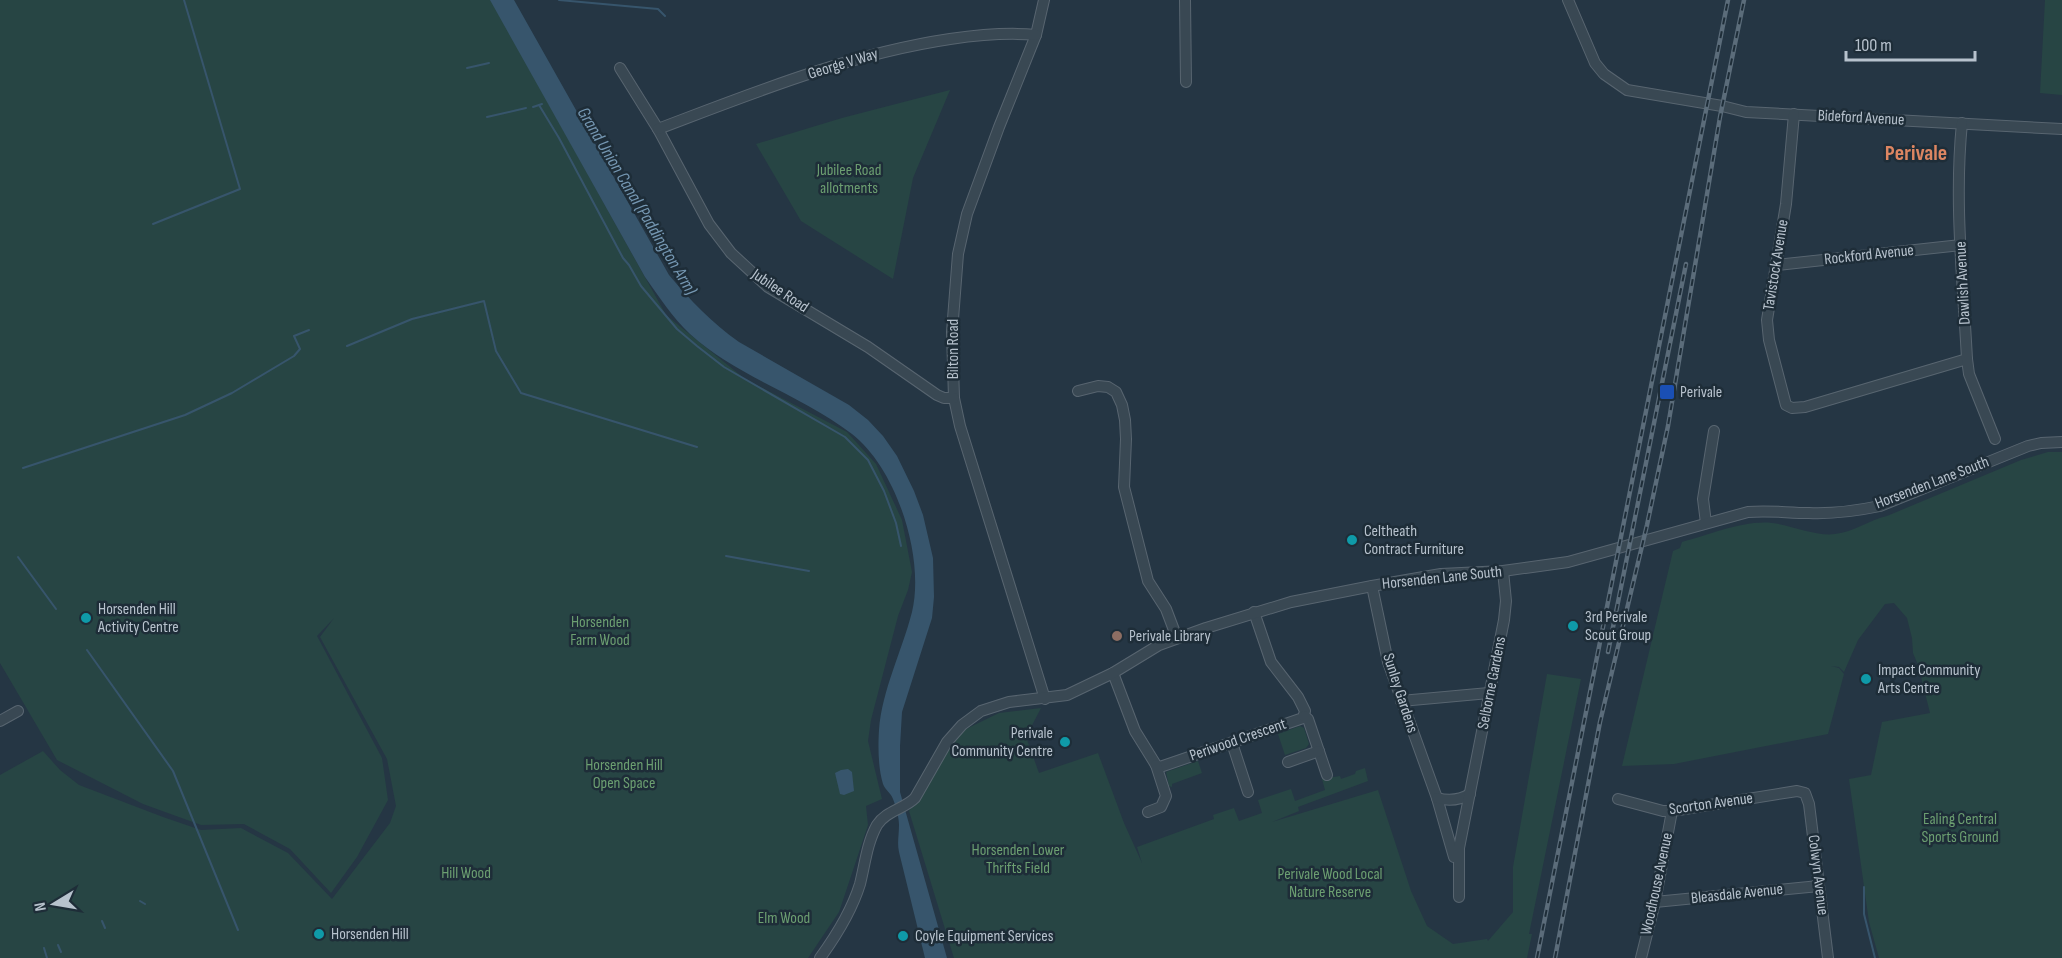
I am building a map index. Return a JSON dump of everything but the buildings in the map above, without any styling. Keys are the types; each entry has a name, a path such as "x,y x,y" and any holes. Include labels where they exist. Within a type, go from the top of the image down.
{"street":[{"name":"Bilton Road","path":"1044,0 1036,35 967,214 958,254 952,332 954,398 960,426 1045,699"},
{"path":"1185,0 1186,82"},
{"name":"Bideford Avenue","path":"1568,0 1589,53 1604,74 1627,90 1746,112 2062,129"},
{"name":"George V Way","path":"658,129 820,70 895,49 961,38 1010,33 1036,35"},
{"name":"Jubilee Road","path":"620,68 658,129 709,224 745,267 768,287 868,347 937,395 954,398"},
{"name":"Tavistock Avenue","path":"1794,114 1785,204 1767,320 1769,340 1783,396 1789,406 1805,407 1967,359"},
{"name":"Dawlish Avenue","path":"1962,123 1961,245 1967,359 1970,374 1995,439"},
{"name":"Rockford Avenue","path":"1777,265 1961,245"},
{"path":"1078,391 1098,386 1108,387 1116,392 1122,405 1126,440 1124,487 1148,581 1166,609 1177,638"},
{"path":"1706,523 1703,495 1714,431"},
{"name":"Horsenden Lane South","path":"820,958 852,906 869,844 878,824 894,810 907,805 915,798 943,747 971,717 981,711 1009,702 1067,695 1177,638 1254,612 1301,600 1442,574 1503,571 1568,562 1748,512 1768,510 1810,513 1863,510 1880,506 2028,446 2062,442"},
{"name":"Selborne Gardens","path":"1460,897 1459,848 1506,601 1503,571"},
{"name":"Sunley Gardens","path":"1372,586 1388,662 1453,849 1460,897"},
{"name":"Periwood Crescent","path":"1156,765 1160,767 1304,716 1305,711 1298,697 1271,662 1254,612"},
{"path":"1113,673 1135,731 1156,765 1166,796 1161,807 1148,812"},
{"path":"1401,701 1489,693"},
{"path":"0,721 18,711"},
{"path":"1304,716 1308,719 1327,775"},
{"path":"1232,743 1248,792"},
{"path":"1288,762 1319,751"},
{"name":"Scorton Avenue","path":"1618,799 1663,811 1797,791 1805,793"},
{"name":"Colwyn Avenue","path":"1805,793 1809,804 1828,958"},
{"path":"1437,798 1462,799 1470,794"},
{"name":"Woodhouse Avenue","path":"1641,958 1655,902 1672,810"},
{"name":"Bleasdale Avenue","path":"1655,902 1819,886"}],"green space":[{"path":"0,0 491,0 666,315 745,379 847,432 876,464 902,520 912,572 898,616 871,720 868,741 882,799 866,806 868,825 839,912 808,958 0,958 0,775 43,751 60,770 79,785 201,830 241,828 288,853 332,899 390,823 396,806 387,759 320,637 334,618 317,636 382,758 388,800 357,857 331,893 290,849 244,824 201,825 143,804 57,760 0,663"},
{"path":"2045,0 2062,0 2062,95 2040,93"},
{"name":"Jubilee Road allotments","path":"950,90 913,178 893,279 801,221 756,144 842,118"},
{"name":"Ealing Central Sports Ground","path":"2048,452 2062,452 2062,958 1879,958 1869,922 1849,779 1871,775 1882,722 1930,713 1913,653 1907,618 1894,603 1885,604 1858,640 1844,672 1839,667 1831,666 1839,668 1844,674 1828,734 1674,764 1622,766 1673,551 1680,548 1682,542 1750,524 1772,523 1821,534 1842,533 2021,460"},
{"path":"1547,674 1581,679 1529,934 1532,934 1527,958 954,958 909,811 939,767 947,749 962,731 999,713 1041,708 1026,737 1039,773 1098,753 1124,823 1142,863 1137,847 1214,819 1213,815 1234,808 1239,821 1262,813 1258,800 1291,789 1295,801 1325,790 1322,779 1340,776 1341,779 1365,768 1368,781 1298,807 1299,811 1272,822 1378,790 1411,891 1427,926 1453,944 1487,939 1488,941 1513,912 1513,867"},
{"path":"1300,726 1304,728 1309,744 1306,748 1285,755 1278,734"},
{"path":"1198,761 1202,773 1172,784 1172,787 1169,786 1166,772"}],"water":[{"path":"490,0 514,0 669,275 693,302 729,335 849,405 868,420 897,456 914,491 923,515 933,558 934,597 932,618 902,712 900,792 947,958 925,958 899,852 897,812 892,797 883,784 879,764 879,736 884,700 908,627 915,590 911,541 894,491 868,449 852,434 833,420 708,349 672,314 645,277"},
{"path":"848,769 852,772 854,791 844,795 840,794 835,773"}],"waterway":[{"path":"153,224 240,189 184,0"},
{"path":"559,0 658,9 665,16"},
{"path":"467,68 489,63"},
{"path":"533,107 542,104"},
{"path":"539,105 623,258 641,286 677,329 724,367 845,437 868,460 884,491 896,523 901,546"},
{"path":"487,117 526,108"},
{"path":"347,346 412,319 484,301 496,351 521,393 697,447"},
{"path":"23,468 185,415 232,393 294,356 300,349 294,336 309,330"},
{"path":"726,556 809,571"},
{"path":"18,557 56,609"},
{"path":"87,650 173,771 238,930"},
{"path":"1864,887 1864,914 1875,958"},
{"path":"140,901 145,904"},
{"path":"102,921 105,928"},
{"path":"58,945 61,952"},
{"path":"44,948 47,958"}],"railway":[{"path":"1537,958 1728,0"},
{"path":"1555,958 1600,722 1668,426 1720,117 1744,0"},
{"path":"1608,652 1686,264"}],"place":[{"name":"Perivale","path":"1667,392"},
{"name":"Celtheath Contract Furniture","path":"1352,540"},
{"name":"Horsenden Hill Activity Centre","path":"86,618"},
{"name":"3rd Perivale Scout Group","path":"1573,626"},
{"name":"Perivale Library","path":"1117,636"},
{"name":"Impact Community Arts Centre","path":"1866,679"},
{"name":"Perivale Community Centre","path":"1065,742"},
{"name":"Horsenden Hill","path":"319,934"},
{"name":"Coyle Equipment Services","path":"903,936"}],"district":[{"name":"Perivale","path":"1916,153"}],"water label":[{"name":"Grand Union Canal (Paddington Arm)","path":"637,201"}],"park label":[{"name":"Horsenden Farm Wood","path":"600,631"},
{"name":"Horsenden Hill Open Space","path":"624,774"},
{"name":"Horsenden Lower Thrifts Field","path":"1018,859"},
{"name":"Hill Wood","path":"466,873"},
{"name":"Perivale Wood Local Nature Reserve","path":"1330,883"},
{"name":"Elm Wood","path":"784,918"}]}
